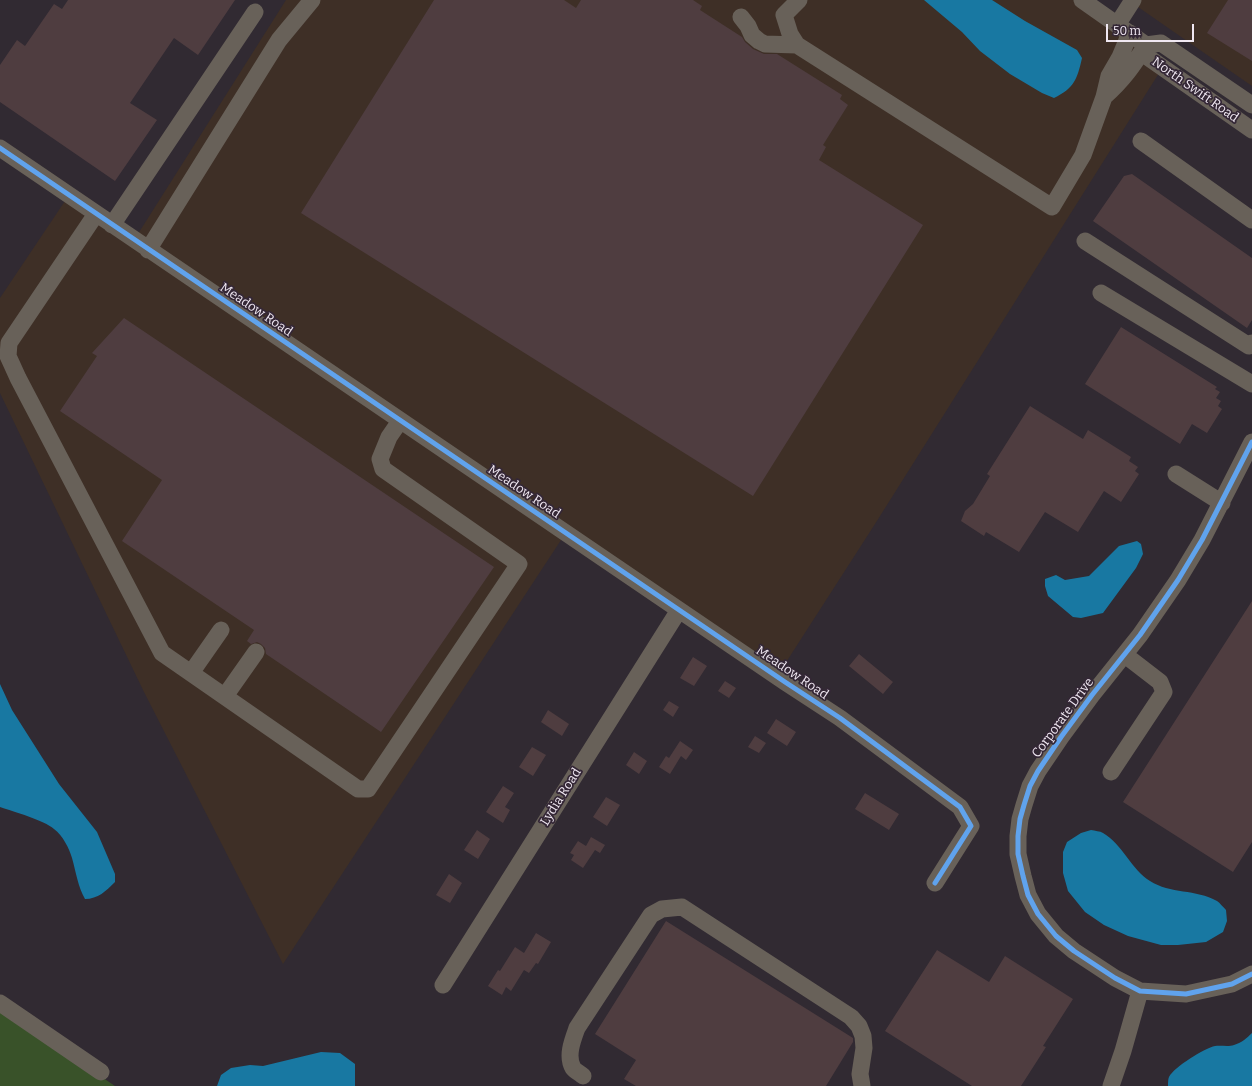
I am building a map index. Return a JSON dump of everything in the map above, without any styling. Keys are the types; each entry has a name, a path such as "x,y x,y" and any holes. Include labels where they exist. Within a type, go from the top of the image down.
{"street":[{"path":"148,250 279,40 312,0"},
{"path":"799,0 784,15 790,34 797,45 1052,207 1083,155 1104,96 1109,76 1120,57 1123,29 1133,0"},
{"name":"North Swift Road","path":"1093,3 1123,29 1146,45 1161,43 1252,105"},
{"path":"112,225 255,12"},
{"path":"741,17 748,26 752,36 759,41 766,44 797,45"},
{"path":"1104,96 1119,84 1146,45"},
{"name":"North Swift Road","path":"1146,45 1148,58 1252,130"},
{"path":"1141,142 1252,220"},
{"name":"Meadow Road","path":"0,148 148,250 840,718 960,807 971,826 935,883"},
{"path":"96,214 10,343 8,356 36,414 162,653 358,789 368,789 519,564 383,469 380,459 389,437 400,421"},
{"path":"1085,242 1249,346 1252,343"},
{"path":"1101,293 1252,384"},
{"name":"Corporate Drive","path":"1140,991 1115,978 1080,955 1056,936 1038,914 1028,894 1018,854 1020,819 1030,786 1038,771 1092,695 1125,655 1178,580 1222,503 1252,442"},
{"path":"1176,474 1222,503"},
{"name":"Lydia Road","path":"443,984 679,610"},
{"path":"191,673 221,630"},
{"path":"225,696 256,652"},
{"path":"1111,772 1164,692 1160,682 1125,655"},
{"path":"583,1076 574,1068 569,1056 577,1028 651,915 662,909 682,907 851,1017 859,1026 863,1036 864,1048 860,1074 862,1086"},
{"path":"1111,1086 1123,1051 1140,991 1186,994 1232,984 1252,974"},
{"path":"0,1003 101,1072"}],"shaded area":[{"path":"286,0 1076,0 1166,62 875,524 774,681 563,537 283,964 144,692 0,393 0,298 65,201 136,237"},
{"path":"1128,0 1252,0 1252,86 1187,41"}],"green space":[{"path":"0,1008 115,1086 0,1086"}],"water":[{"path":"924,0 992,0 1025,21 1077,50 1082,58 1074,82 1066,91 1054,98 1042,93 1010,74 980,51 962,32"},
{"path":"1137,541 1141,544 1143,554 1136,568 1103,613 1081,618 1073,617 1048,596 1045,586 1045,579 1056,575 1065,580 1089,576 1119,546"},
{"path":"0,684 12,710 59,784 97,832 115,874 115,882 94,898 85,899 69,850 57,832 43,822 0,807"},
{"path":"1091,830 1102,832 1110,838 1138,870 1150,881 1166,888 1209,897 1218,902 1226,910 1227,921 1223,932 1206,942 1161,945 1128,936 1104,925 1085,912 1068,891 1063,873 1063,852 1067,842 1081,833"},
{"path":"1252,1033 1252,1086 1168,1086 1169,1078 1172,1073 1190,1058 1210,1047 1237,1044"},
{"path":"321,1052 340,1053 355,1064 355,1086 217,1086 221,1075 231,1068 250,1065 263,1066"}],"building":[{"path":"68,0 235,0 198,55 174,38 130,103 157,120 115,181 0,102 0,65 17,40 25,46 54,4 62,9"},
{"path":"434,0 564,0 576,8 581,0 693,0 702,6 700,10 742,37 753,49 764,54 777,54 842,95 840,99 848,105 823,145 826,147 819,160 923,225 753,496 301,213"},
{"path":"1228,0 1252,0 1252,61 1207,33"},
{"path":"1132,174 1252,258 1252,320 1247,328 1093,221 1124,176"},
{"path":"124,318 494,567 381,732 266,654 265,648 261,644 257,642 251,644 247,641 254,630 122,541 162,480 60,411 97,356 92,353"},
{"path":"1121,327 1217,387 1215,389 1220,392 1216,398 1221,401 1218,406 1222,409 1207,433 1192,424 1180,444 1085,384"},
{"path":"1030,406 1083,439 1088,430 1131,457 1129,461 1138,467 1135,471 1139,474 1121,502 1104,491 1078,532 1045,512 1019,552 986,532 984,536 961,521 965,511 973,504 990,476 987,474"},
{"path":"1252,601 1252,842 1233,872 1123,802"},
{"path":"859,654 893,682 883,694 849,666"},
{"path":"693,657 707,666 694,686 680,678"},
{"path":"725,681 736,688 729,698 718,691"},
{"path":"669,701 679,707 673,717 663,710"},
{"path":"548,710 569,724 562,736 541,722"},
{"path":"776,719 796,732 787,746 767,733"},
{"path":"755,736 766,743 759,753 748,747"},
{"path":"680,741 693,750 686,760 681,756 670,774 659,767 666,756 669,758"},
{"path":"532,747 546,755 533,776 519,767"},
{"path":"634,752 647,761 639,774 626,765"},
{"path":"503,786 514,793 505,807 510,810 503,823 486,812"},
{"path":"865,793 899,814 889,830 855,809"},
{"path":"606,797 620,805 607,826 593,817"},
{"path":"477,830 490,839 478,859 464,850"},
{"path":"591,837 605,845 600,853 595,850 583,868 571,860 574,855 570,853 578,841 586,846"},
{"path":"449,874 462,883 450,903 436,895"},
{"path":"666,921 853,1038 853,1042 826,1086 636,1086 624,1079 636,1060 595,1034"},
{"path":"536,933 551,942 538,964 536,963 529,973 524,970 511,991 506,987 502,995 488,986 498,970 500,971 515,947 524,953"},
{"path":"937,950 989,982 1005,956 1073,999 1043,1046 1046,1047 1021,1086 972,1086 885,1031"}],"cycle path":[{"path":"0,148 840,718 960,807 971,826 935,883"},
{"path":"1252,442 1202,540 1178,580 1140,635 1092,695 1038,771 1030,786 1024,805 1020,819 1018,836 1018,854 1023,876 1028,895 1038,914 1056,936 1074,951 1115,978 1140,991 1186,994 1232,984 1252,974"}]}
